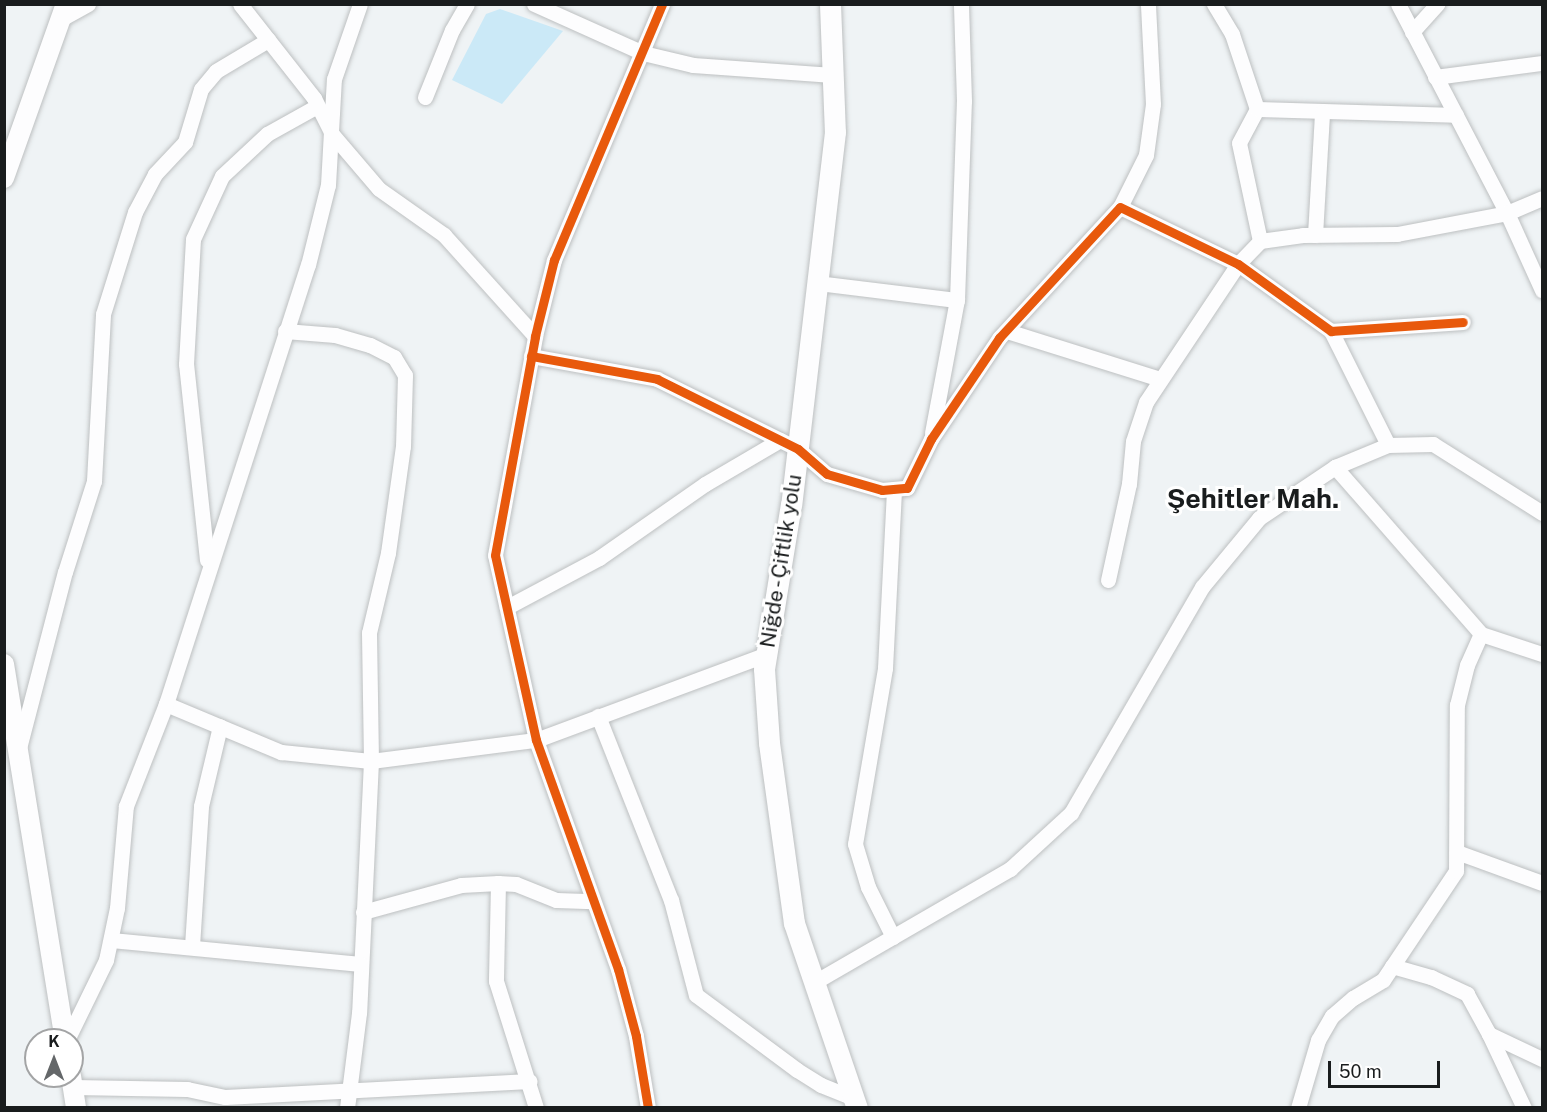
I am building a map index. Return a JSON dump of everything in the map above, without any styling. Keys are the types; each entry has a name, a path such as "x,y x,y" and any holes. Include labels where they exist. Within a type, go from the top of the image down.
{"main road":[{"name":"Niğde - Çiftlik yolu","path":"830,4 836,132 818,283 789,444 764,669 770,742 794,923 855,1102"}],"street":[{"path":"4,178 64,12 88,4"},
{"path":"240,4 314,98 332,134 379,189 444,235 535,336"},
{"path":"72,1028 106,960 111,940 117,909 126,806 166,704 208,567 308,265 328,185 334,79 360,4"},
{"path":"425,97 467,4"},
{"path":"534,4 643,53 693,65 833,75"},
{"path":"648,1107 633,1024 618,969 536,740 495,555 535,336 554,260 662,4"},
{"path":"931,439 957,300 964,101 961,4"},
{"path":"531,356 657,378 789,444 827,474 882,490 907,488 931,439 1007,331 1039,290 1120,207 1148,145 1153,104 1148,4"},
{"path":"1215,4 1232,34 1257,109 1239,143 1260,241"},
{"path":"1398,4 1507,213 1542,290"},
{"path":"1412,32 1437,4"},
{"path":"18,750 65,572 94,481 103,314 135,212 155,174 185,142 201,89 216,71 268,40"},
{"path":"1436,76 1542,63"},
{"path":"208,567 186,364 194,239 222,176 267,134 316,106"},
{"path":"1257,109 1456,115"},
{"path":"1316,235 1322,112"},
{"path":"1108,580 1129,484 1133,441 1146,402 1160,378 1239,264 1260,241 1316,235 1397,234 1507,213 1542,198"},
{"path":"1120,207 1239,264 1331,331 1388,445"},
{"path":"818,283 957,300"},
{"path":"1331,331 1463,322"},
{"path":"285,331 335,335 370,345 394,357 405,375 403,446 388,553 369,633 371,761 361,964 347,1107"},
{"path":"1007,331 1160,378"},
{"path":"507,607 599,558 705,484 789,444"},
{"path":"813,983 1010,869 1071,813 1202,587 1259,518 1335,467 1388,445 1433,444 1542,513"},
{"path":"1335,467 1481,634 1542,654"},
{"path":"893,937 868,887 855,844 885,668 894,489"},
{"path":"1303,1104 1318,1040 1332,1016 1353,998 1383,980 1456,871 1457,705 1467,665 1481,634"},
{"path":"166,704 281,752 371,761 536,740 767,654"},
{"path":"4,664 64,1028"},
{"path":"598,716 671,900 696,995 797,1070 855,1102"},
{"path":"192,946 201,806 220,726"},
{"path":"1457,852 1542,883"},
{"path":"363,912 382,910 460,885 498,883 516,884 556,900 592,901"},
{"path":"498,883 496,981 500,1001 530,1081 536,1107"},
{"path":"111,940 361,964"},
{"path":"1392,966 1431,977 1467,994 1524,1107"},
{"path":"1489,1034 1542,1059"},
{"path":"84,1082 187,1089 225,1096 350,1088 530,1081"},
{"path":"73,1088 76,1107"}],"shaded area":[{"path":"500,9 563,31 502,104 452,80 486,14"}],"cycle path":[{"path":"648,1108 636,1036 618,969 536,740 495,555 535,336 554,260 662,4"},
{"path":"531,356 657,379 798,449 827,474 882,490 907,488 931,439 999,338 1120,207 1238,264 1331,331 1463,322"}],"district":[{"name":"Şehitler Mah.","path":"1253,499"}]}
